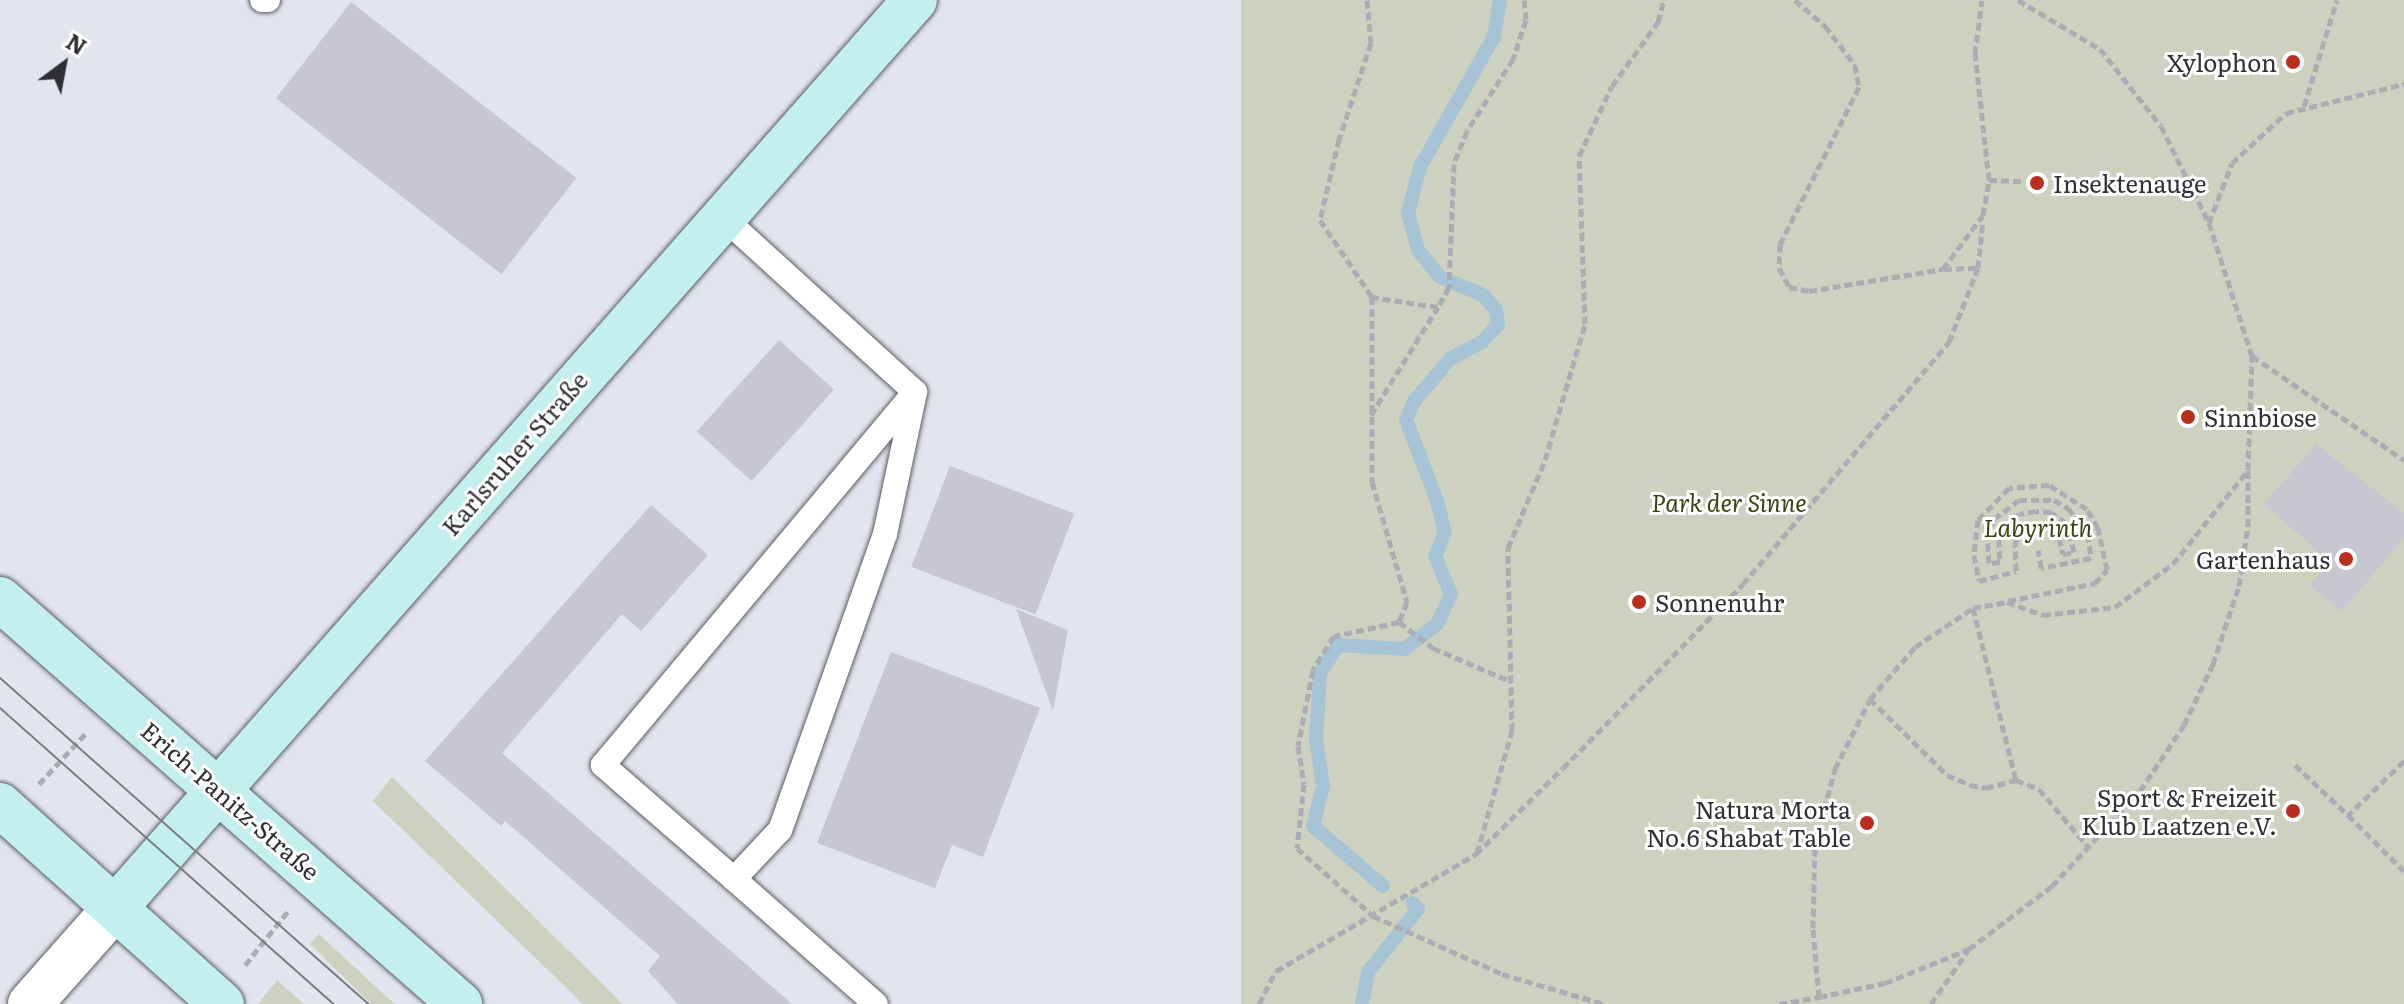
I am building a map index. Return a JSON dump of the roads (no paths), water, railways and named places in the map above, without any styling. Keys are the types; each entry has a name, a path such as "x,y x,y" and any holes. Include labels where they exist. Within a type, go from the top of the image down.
{"main road":[{"name":"Karlsruher Straße","path":"115,908 219,787 308,693 506,459 725,219 915,0"},
{"name":"Erich-Panitz-Straße","path":"0,599 219,787 460,1004"},
{"path":"5,810 219,1002"}],"street":[{"path":"30,1004 115,908"}],"lane":[{"path":"725,219 915,392"},
{"path":"876,1004 603,765 915,392"},
{"path":"734,879 780,830 885,534 915,392"}],"waterway":[{"path":"1383,886 1313,826 1323,786 1316,739 1320,673 1338,645 1405,649 1437,624 1451,594 1435,556 1445,533 1437,501 1406,420 1415,400 1450,359 1482,342 1498,325 1496,310 1483,295 1440,277 1418,250 1408,213 1420,167 1494,37 1500,0"},
{"path":"1362,1004 1368,972 1418,909 1412,903"}],"tram line":[{"path":"0,678 369,1004"},
{"path":"0,708 333,1004"}],"place":[{"name":"Xylophon","path":"2293,62"},
{"name":"Insektenauge","path":"2037,183"},
{"name":"Sinnbiose","path":"2188,417"},
{"name":"Gartenhaus","path":"2346,559"},
{"name":"Sonnenuhr","path":"1639,602"},
{"name":"Sport & Freizeit Klub Laatzen e.V.","path":"2293,811"},
{"name":"Natura Morta No.6 Shabat Table","path":"1867,823"}],"park label":[{"name":"Park der Sinne","path":"1729,502"},
{"name":"Labyrinth","path":"2038,527"}]}
